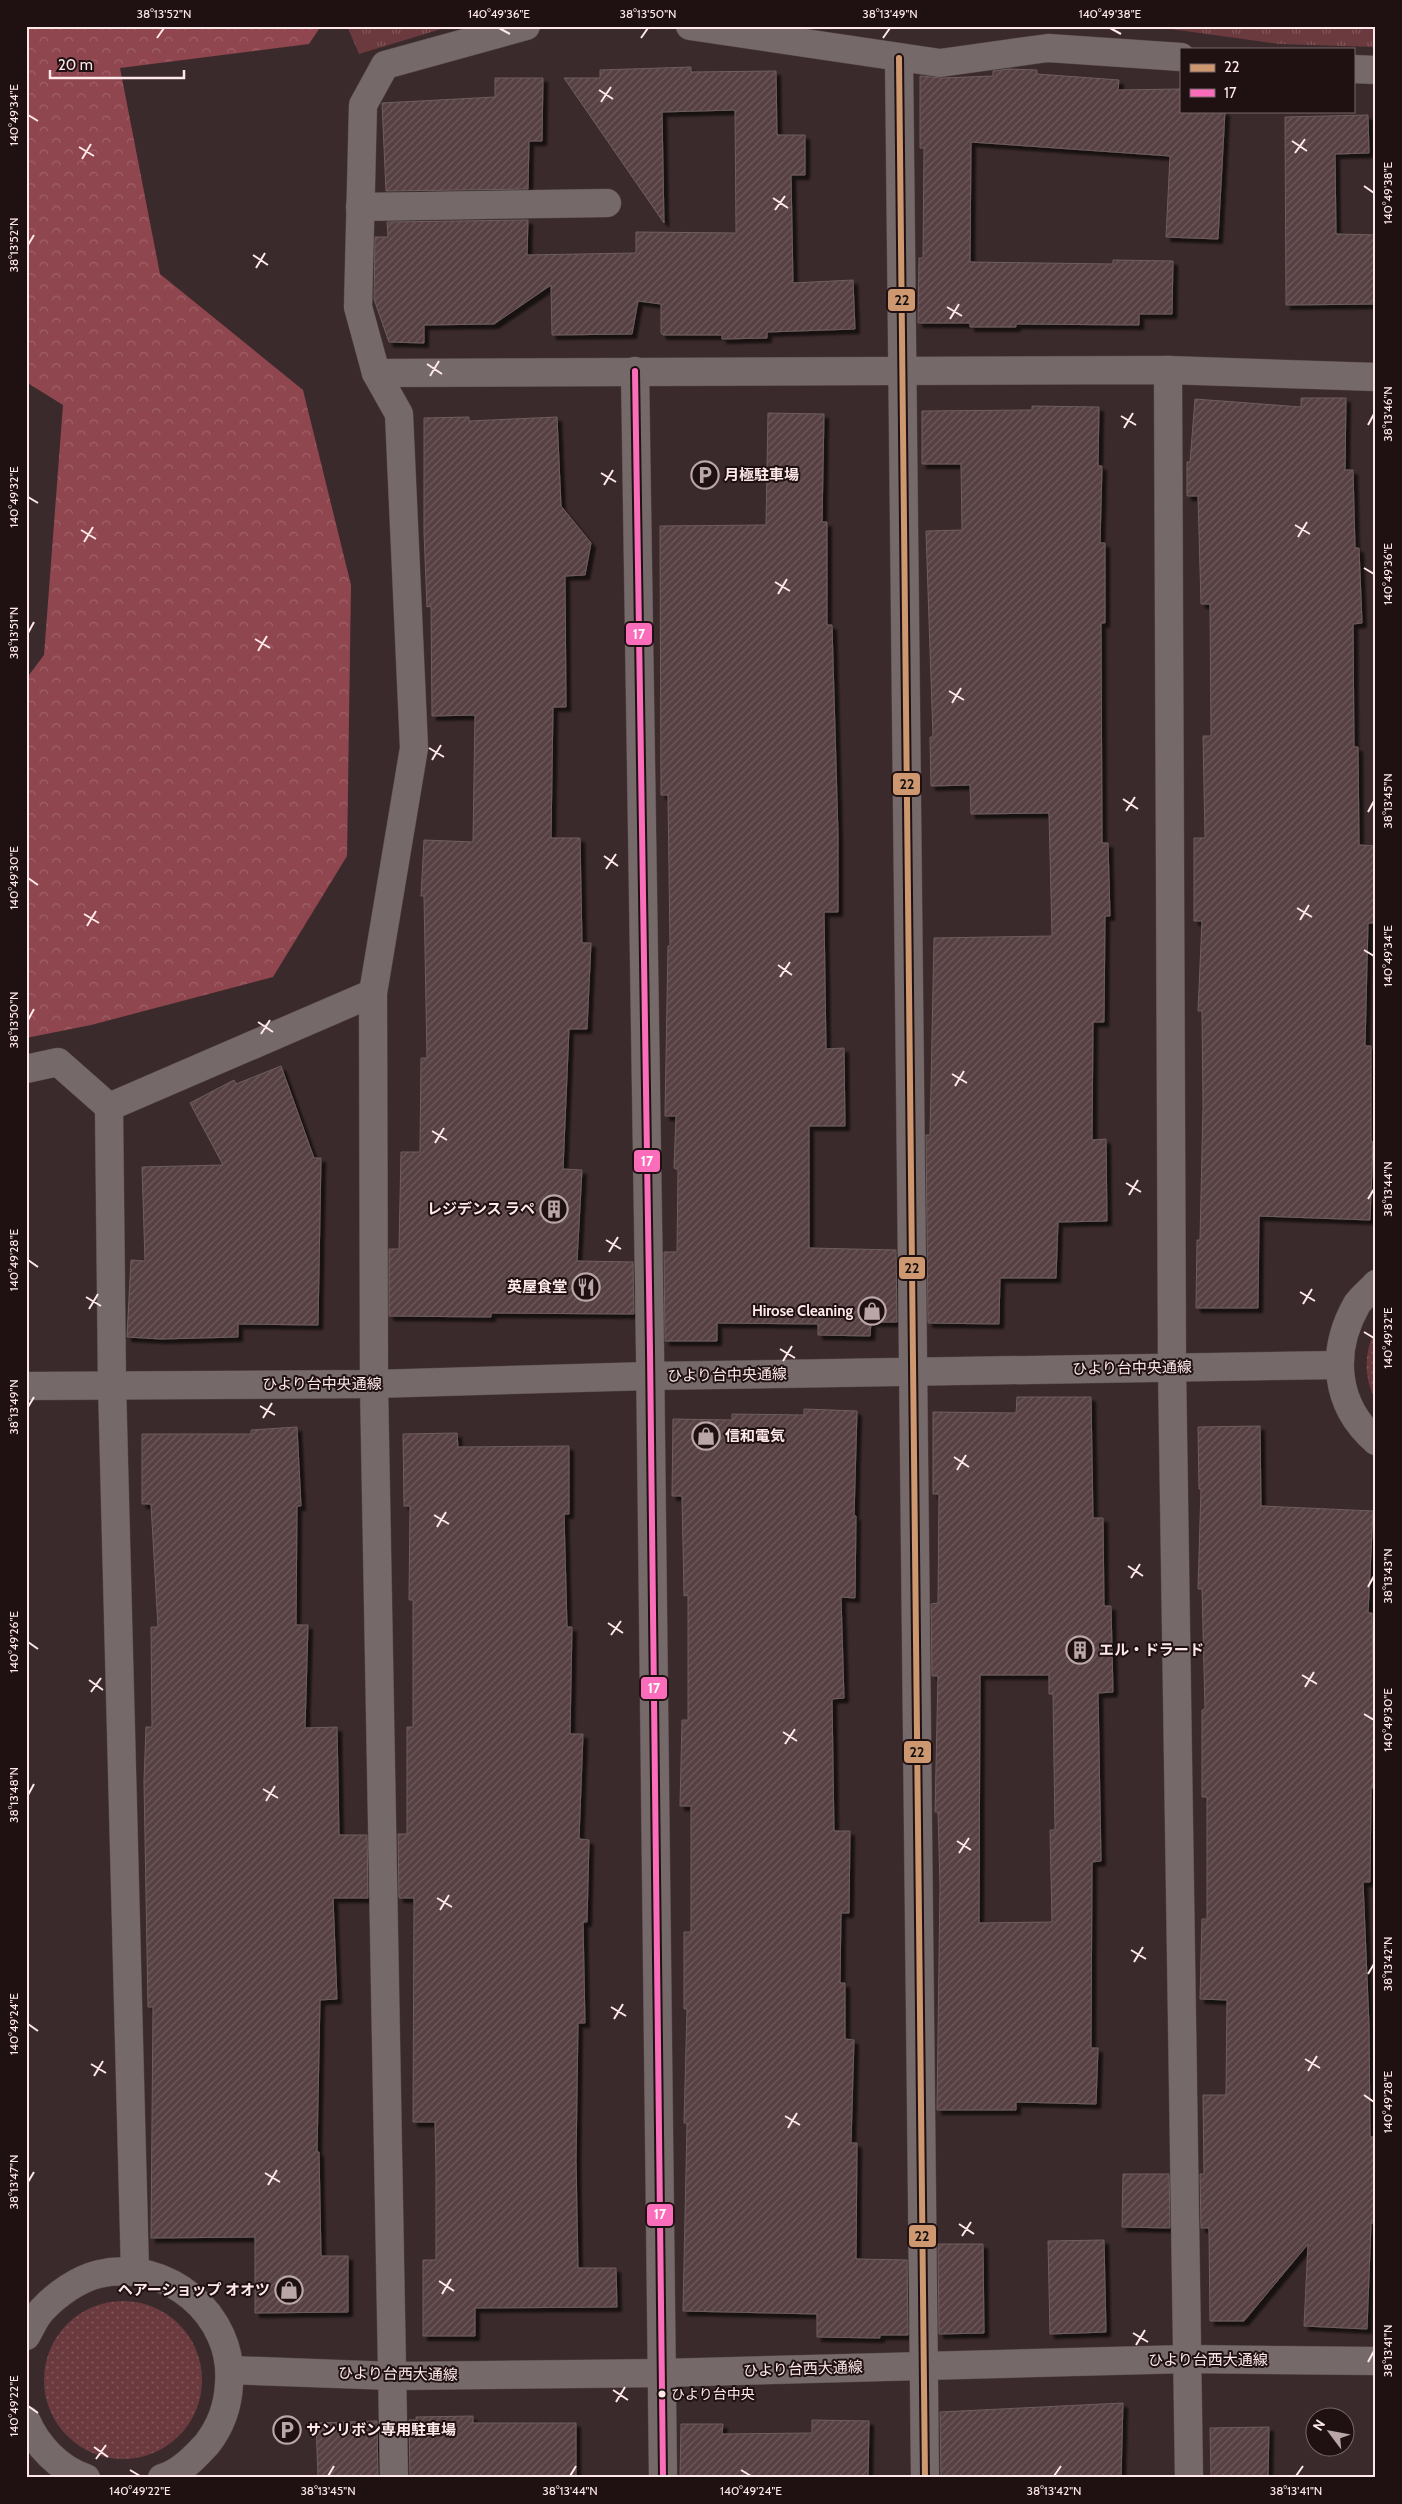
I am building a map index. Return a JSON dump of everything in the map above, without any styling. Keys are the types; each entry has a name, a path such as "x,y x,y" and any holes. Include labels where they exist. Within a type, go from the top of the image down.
{"street":[{"path":"394,2478 374,1384 373,993 414,748 399,414 376,373 358,307 363,105 385,65 526,26"},
{"path":"690,26 940,63 1048,48 1180,57"},
{"path":"899,58 900,372 925,2478"},
{"path":"1354,68 1376,70"},
{"path":"360,207 606,203"},
{"path":"376,373 1168,370 1376,376"},
{"path":"1168,370 1172,1367 1189,2478"},
{"path":"635,371 650,1376 663,2478"},
{"path":"109,1107 373,993"},
{"path":"26,1069 58,1062 109,1107 112,1384 135,2272"},
{"path":"1376,1284 1358,1303 1343,1335 1338,1365 1347,1404 1364,1431 1376,1441"},
{"name":"ひより台中央通線","path":"26,1386 112,1384 374,1384 650,1376 1338,1365"},
{"path":"26,2336 40,2311 67,2288 99,2274 135,2272 170,2281 201,2303 221,2334 230,2370 228,2403 215,2434 194,2459 162,2478"},
{"name":"ひより台西大通線","path":"230,2370 393,2376 662,2372 1187,2359 1376,2361"},
{"path":"26,2420 32,2433 51,2457 75,2474 86,2478"}],"green space":[{"path":"26,26 321,26 309,44 120,68 160,274 303,390 351,585 347,856 273,977 91,1025 26,1038 26,679 44,655 63,405 26,382"},
{"path":"347,26 451,26 359,54"},
{"path":"1149,26 1376,26 1376,47 1280,44"},
{"path":"1376,1329 1376,1400 1367,1374 1367,1355"},
{"path":"131,2301 146,2304 160,2310 179,2324 189,2336 199,2357 202,2380 199,2403 189,2424 179,2436 167,2446 146,2456 131,2459 115,2459 100,2456 79,2446 57,2424 45,2395 44,2372 47,2357 57,2336 79,2314 108,2302"}],"building":[{"path":"691,67 691,72 776,71 777,135 805,135 805,175 791,175 793,283 853,280 855,329 767,332 767,338 722,339 722,335 663,335 661,333 661,304 638,301 632,334 552,335 551,285 494,324 424,325 424,343 389,342 374,299 375,237 388,237 387,222 528,220 527,255 636,253 636,232 736,233 735,110 662,112 664,223 564,78 600,78 600,70"},
{"path":"1009,69 1037,70 1037,74 1119,80 1118,90 1180,89 1180,112 1225,112 1218,239 1166,237 1170,156 971,142 970,262 1113,264 1113,260 1173,261 1172,314 1139,314 1139,325 1016,324 1016,327 970,327 970,323 918,323 919,258 923,258 924,148 920,148 920,76 942,78 993,76 993,71"},
{"path":"495,78 543,78 542,141 529,141 528,189 386,191 382,103 495,97"},
{"path":"1368,115 1369,153 1335,154 1336,234 1376,235 1376,304 1286,305 1285,117"},
{"path":"1301,398 1346,398 1345,470 1353,470 1355,548 1359,548 1362,623 1353,624 1354,747 1358,747 1359,845 1376,846 1376,923 1368,923 1365,1046 1371,1046 1371,1141 1373,1142 1370,1220 1259,1216 1258,1308 1196,1308 1197,1240 1200,1240 1203,1106 1202,1011 1198,1011 1202,921 1194,921 1194,838 1205,838 1203,736 1211,736 1210,604 1201,604 1198,496 1187,496 1187,462 1190,462 1195,399 1301,407"},
{"path":"1032,406 1099,407 1098,466 1102,466 1100,543 1105,543 1105,623 1101,623 1102,843 1108,843 1110,916 1105,916 1104,1022 1093,1022 1092,1140 1106,1139 1107,1221 1058,1222 1056,1278 1000,1278 999,1324 928,1323 926,1135 930,1135 934,938 1052,936 1049,813 971,814 970,785 931,786 930,737 933,737 926,531 962,530 961,464 922,464 922,411 1032,410"},
{"path":"768,413 824,414 822,522 827,522 827,625 832,625 838,835 838,912 824,912 826,1049 844,1048 845,1126 809,1126 809,1248 896,1250 897,1322 871,1322 870,1336 818,1335 818,1324 717,1323 717,1341 665,1341 664,1252 677,1252 678,1170 674,1168 676,1116 665,1116 668,946 670,946 668,795 661,795 660,526 766,525"},
{"path":"469,417 469,421 557,417 561,506 591,543 585,575 565,576 566,707 553,707 551,838 580,838 582,943 591,943 587,1029 569,1029 563,1169 582,1170 577,1261 633,1262 634,1314 491,1313 491,1317 389,1316 389,1249 399,1249 401,1152 420,1152 421,1058 427,1058 424,896 421,896 424,840 473,842 475,715 432,716 431,606 427,607 424,532 424,418"},
{"path":"281,1066 314,1158 321,1158 318,1325 238,1324 238,1337 161,1339 127,1337 131,1260 145,1261 142,1167 223,1165 190,1103 234,1080 236,1084"},
{"path":"1017,1397 1091,1397 1093,1518 1103,1518 1104,1606 1111,1606 1113,1692 1098,1693 1101,1861 1092,1862 1091,2048 1098,2048 1096,2104 1016,2102 1016,2110 937,2110 940,1886 938,1812 935,1812 938,1676 932,1676 931,1604 938,1603 939,1494 933,1494 933,1412 1016,1413","holes":["980,1675 1049,1675 1049,1694 1053,1694 1055,1830 1050,1830 1052,1922 979,1923"]},
{"path":"804,1409 857,1411 854,1516 856,1516 855,1598 841,1597 844,1698 832,1699 834,1831 850,1831 849,1913 841,1913 840,1983 845,1983 845,2039 854,2040 851,2143 857,2143 856,2259 907,2260 908,2335 880,2335 880,2338 817,2337 817,2314 683,2311 687,2123 684,2123 687,2009 684,2009 684,1932 691,1932 691,1806 680,1806 682,1720 688,1720 688,1595 684,1596 682,1496 672,1496 673,1419 732,1420 732,1414 804,1415"},
{"path":"1260,1426 1261,1506 1373,1511 1368,1613 1372,1613 1375,1788 1371,1788 1370,1882 1363,1882 1369,2025 1370,2137 1376,2137 1376,2223 1371,2223 1367,2329 1304,2326 1308,2244 1244,2321 1210,2321 1209,2228 1201,2228 1200,2174 1204,2174 1203,2095 1226,2095 1227,2000 1200,1999 1202,1919 1207,1919 1207,1797 1202,1797 1202,1710 1205,1709 1202,1589 1198,1589 1201,1489 1199,1489 1198,1427"},
{"path":"297,1427 301,1506 297,1506 296,1625 308,1625 305,1728 337,1727 339,1835 367,1835 368,1898 333,1898 337,1999 320,2000 317,2152 319,2152 321,2256 348,2256 348,2312 255,2313 255,2237 151,2238 153,2007 148,2007 144,1781 146,1727 152,1727 151,1627 158,1627 151,1504 142,1504 142,1434 251,1434 251,1430"},
{"path":"457,1433 458,1447 569,1446 569,1514 564,1514 567,1627 572,1627 570,1734 583,1734 579,1839 589,1840 587,1922 583,1922 585,2023 578,2023 576,2160 578,2268 616,2268 617,2307 475,2308 475,2336 423,2336 423,2260 436,2260 435,2122 413,2122 414,1898 399,1898 398,1834 407,1834 407,1727 413,1727 413,1600 409,1600 410,1506 404,1506 403,1434"},
{"path":"1123,2174 1169,2174 1170,2228 1122,2227"},
{"path":"1104,2240 1106,2332 1050,2334 1048,2241"},
{"path":"938,2244 983,2244 984,2333 939,2334"},
{"path":"1123,2403 1121,2478 941,2478 940,2412"},
{"path":"473,2416 473,2423 576,2423 576,2478 410,2478 409,2420 416,2420 416,2417"},
{"path":"812,2420 869,2421 868,2478 680,2478 681,2424 723,2424 722,2434 812,2433"},
{"path":"377,2421 378,2478 318,2478 316,2423"},
{"path":"1269,2427 1268,2478 1211,2478 1210,2428"}],"transit line":[{"name":"22","path":"899,58 925,2478"},
{"name":"17","path":"635,371 650,1351 663,2478"}],"place":[{"name":"月極駐車場","path":"705,475"},
{"name":"レジデンス ラペ","path":"554,1209"},
{"name":"英屋食堂","path":"586,1287"},
{"name":"Hirose Cleaning","path":"872,1311"},
{"name":"信和電気","path":"706,1436"},
{"name":"エル・ドラード","path":"1080,1650"},
{"name":"ヘアーショップ オオツ","path":"289,2290"},
{"name":"ひより台中央","path":"662,2394"},
{"name":"サンリボン専用駐車場","path":"287,2430"}]}
